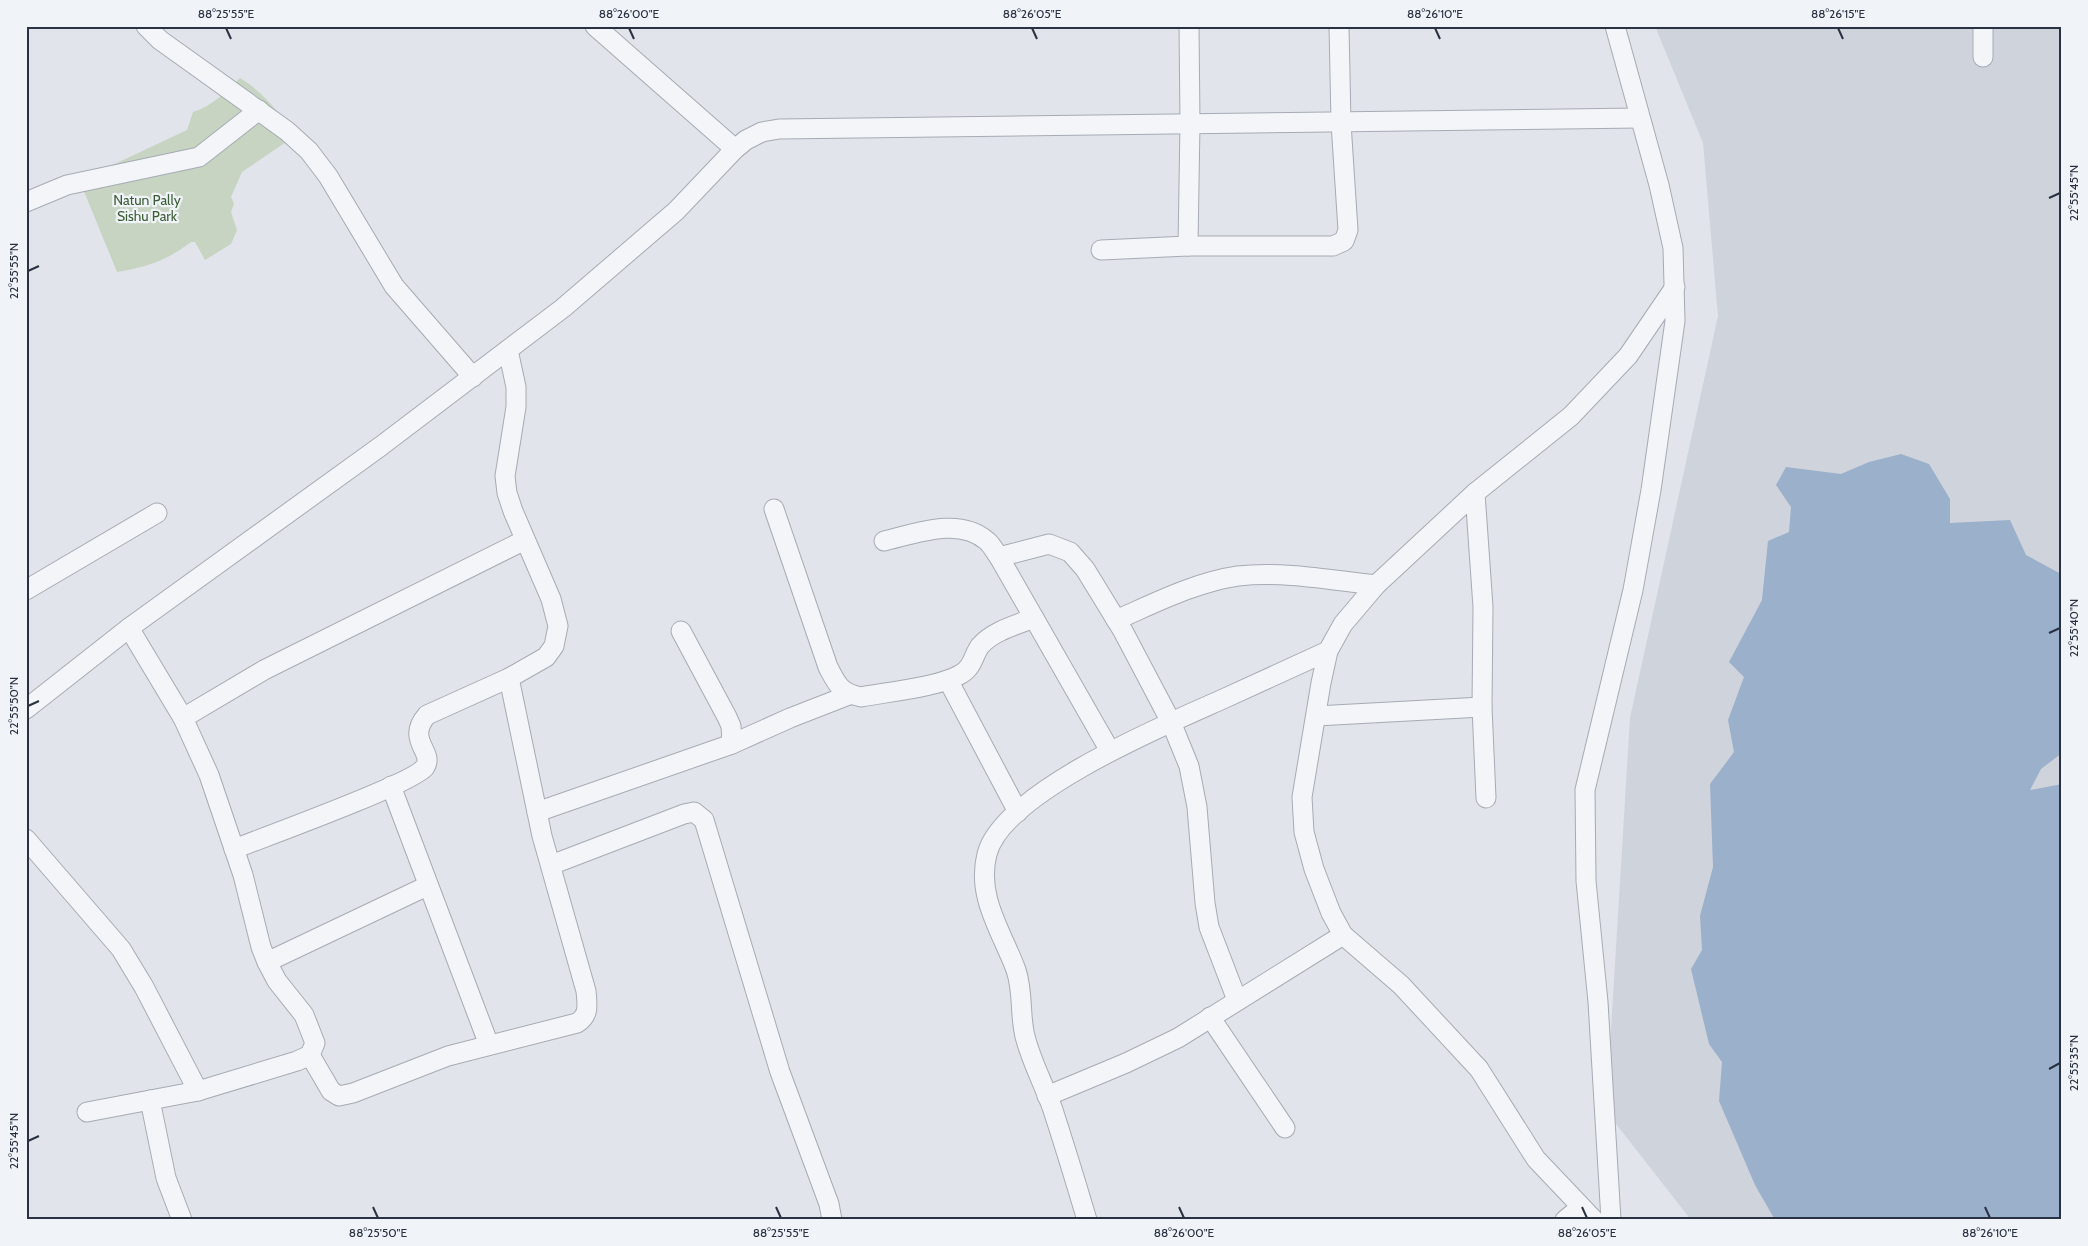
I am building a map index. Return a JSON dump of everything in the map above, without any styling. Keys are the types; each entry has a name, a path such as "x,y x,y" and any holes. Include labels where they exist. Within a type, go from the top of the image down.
{"street":[{"path":"146,26 160,40 298,140 317,160 394,286 473,377"},
{"path":"595,26 735,149"},
{"path":"1188,26 1190,124 1188,246"},
{"path":"1101,250 1188,246 1333,246 1344,241 1348,230 1341,123 1339,26"},
{"path":"1611,1220 1598,1002 1586,882 1585,790 1633,590 1651,490 1675,321 1673,248 1659,185 1615,26"},
{"path":"1983,26 1983,57"},
{"path":"26,202 67,185 199,157 259,110"},
{"path":"26,709 129,628 473,377 563,308 676,211 735,149 762,132 779,129 1640,118"},
{"path":"1565,1220 1587,1213 1536,1160 1479,1069 1401,985 1343,935 1330,913 1314,869 1304,832 1302,797 1328,652 1343,624 1376,585 1475,493 1571,416 1628,356 1674,288"},
{"path":"234,849 391,786 420,772 426,766 427,758 418,731 420,723 427,714 509,678 546,657 554,646 558,626 551,599 513,511 504,476 516,407 515,374 508,350"},
{"path":"1475,493 1483,607 1482,707 1486,798"},
{"path":"774,509 828,667 839,687 849,695 861,697 948,680 962,674 971,666 979,648 986,641 1000,631 1034,618"},
{"path":"26,590 157,513"},
{"path":"884,541 944,528 959,529 976,534 987,541 999,557 1110,751"},
{"path":"183,718 264,670 525,540"},
{"path":"999,557 1049,544 1070,552 1085,569 1116,620 1171,722 1189,766 1197,807 1205,903 1209,927 1236,1000"},
{"path":"1116,620 1195,587 1238,576 1285,574 1376,585"},
{"path":"87,1112 198,1091 297,1061 310,1055 315,1044 304,1015 277,981 261,947 253,908 209,775 183,718 129,628"},
{"path":"681,631 727,717 731,726 732,744"},
{"path":"1087,1220 1047,1096 1031,1057 1024,1033 1022,996 1016,971 989,908 984,878 987,853 996,835 1018,812 1088,762 1171,722 1328,652"},
{"path":"310,1055 331,1091 339,1096 353,1093 448,1056 583,1020 586,1014 586,991 542,836 509,678"},
{"path":"948,680 1018,812"},
{"path":"537,812 732,744 790,718 849,695"},
{"path":"1316,716 1482,707"},
{"path":"391,786 427,886 489,1045"},
{"path":"551,865 684,814 694,812 704,820 780,1072 829,1204 832,1220"},
{"path":"26,839 121,949 144,987 198,1091"},
{"path":"267,962 427,886"},
{"path":"1047,1096 1126,1063 1178,1038 1236,1000 1343,935"},
{"path":"1210,1017 1285,1128"},
{"path":"150,1100 166,1178 182,1220"}],"shaded area":[{"path":"1655,26 2062,26 2062,1220 1691,1220 1606,1111 1630,718 1718,316 1703,143"}],"green space":[{"name":"Natun Pally Sishu Park","path":"240,78 271,104 295,136 242,172 231,197 234,204 231,212 237,230 231,244 205,260 195,242 191,242 156,262 117,272 81,184 102,170 187,130 193,112 213,102"}],"water":[{"path":"1901,454 1929,464 1950,499 1950,523 2010,520 2026,555 2061,574 2062,753 2041,769 2030,790 2062,784 2062,1220 1775,1220 1755,1185 1719,1101 1722,1062 1709,1044 1691,969 1702,950 1700,916 1713,867 1710,784 1734,752 1728,720 1744,677 1729,662 1762,600 1768,541 1789,532 1791,507 1776,485 1786,467 1841,474 1869,462"}]}
